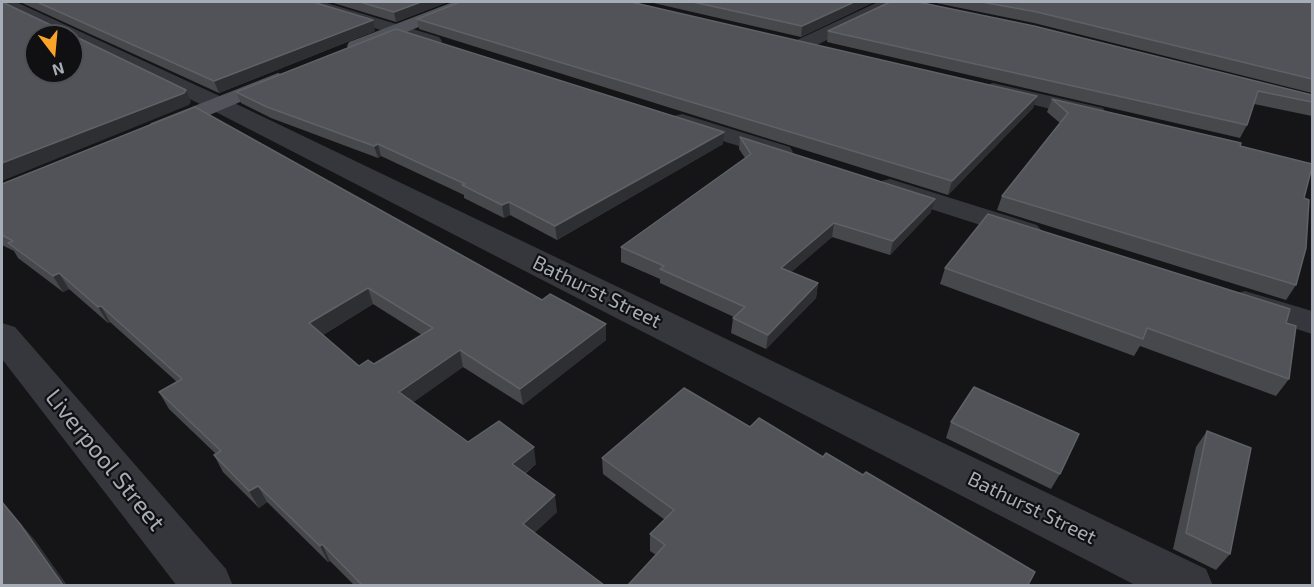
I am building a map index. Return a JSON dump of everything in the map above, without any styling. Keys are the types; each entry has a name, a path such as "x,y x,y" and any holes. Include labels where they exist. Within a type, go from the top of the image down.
{"main road":[{"path":"334,55 466,2"},
{"path":"142,134 292,73"}],"street":[{"name":"Bathurst Street","path":"4,2 218,104 1188,585"},
{"path":"309,2 454,47"},
{"path":"804,44 890,2"},
{"path":"781,39 839,52"},
{"path":"977,85 1116,118"},
{"path":"657,112 804,160"},
{"path":"872,182 1053,240"},
{"path":"1222,294 1312,323"},
{"name":"Liverpool Street","path":"2,335 208,585"}],"building":[{"path":"2,2 49,24 24,24 24,84 84,84 84,41 186,90 184,93 2,163"},
{"path":"37,2 313,2 373,20 214,81"},
{"path":"360,2 421,2 394,12"},
{"path":"460,2 631,2 1037,96 952,181 417,19"},
{"path":"693,2 854,2 802,26"},
{"path":"890,2 918,2 1034,26 1312,95 1312,102 1258,91 1247,125 828,31"},
{"path":"982,2 1312,2 1312,79 1037,12"},
{"path":"396,29 724,132 555,226 509,202 502,205 462,185 465,184 378,144 374,146 267,107 236,92"},
{"path":"1052,99 1241,143 1240,146 1312,164 1304,198 1309,200 1306,248 1296,285 1002,196 1068,113"},
{"path":"195,107 542,300 550,294 606,324 520,389 460,350 399,392 468,442 499,421 534,447 512,464 555,495 523,524 604,585 362,585 322,544 320,546 258,486 249,491 214,455 221,451 159,392 182,379 101,306 98,307 59,273 53,276 8,243 13,241 2,235 2,184","holes":["368,288 433,328 374,364 368,360 359,366 309,323"]},
{"path":"740,137 935,199 893,241 834,223 781,268 818,283 768,335 733,318 745,307 660,269 664,266 621,247 751,154"},
{"path":"988,214 1290,309 1286,323 1296,326 1289,379 1147,328 1143,339 945,268"},
{"path":"974,387 1079,434 1060,474 951,422"},
{"path":"684,388 750,427 759,418 823,457 826,453 863,475 866,472 1035,572 1028,585 628,585 665,545 650,534 674,510 602,458"},
{"path":"1207,431 1251,448 1230,554 1186,533"},
{"path":"2,502 20,524 63,585 2,585"}]}
